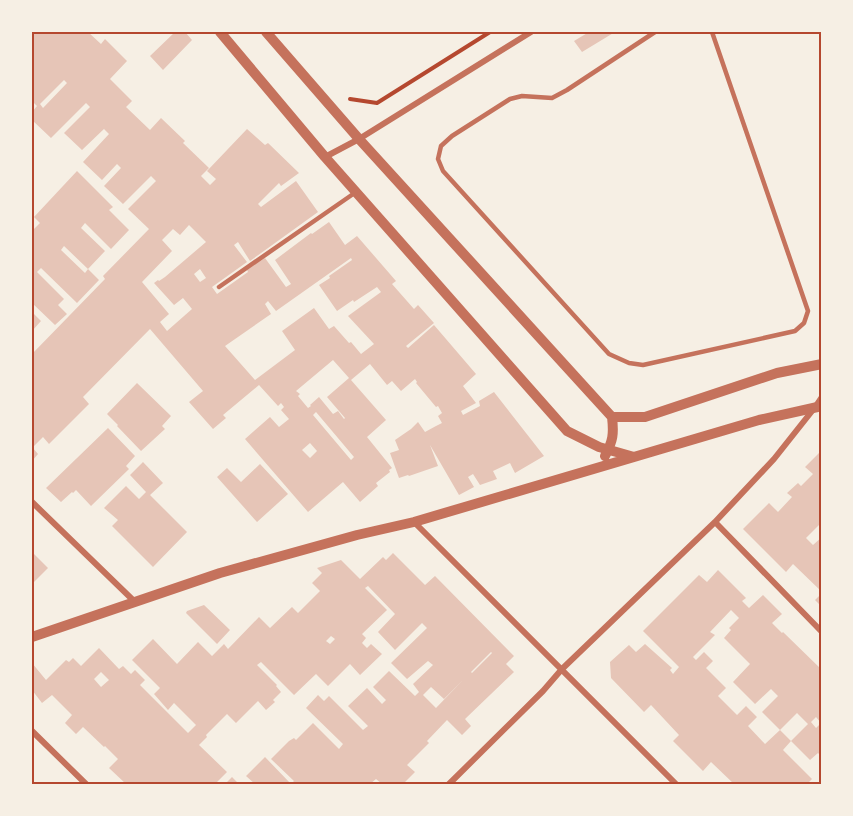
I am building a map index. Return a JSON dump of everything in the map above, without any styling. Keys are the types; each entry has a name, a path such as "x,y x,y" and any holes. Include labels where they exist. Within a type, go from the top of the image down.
{"street":[{"path":"220,32 325,157 567,431 608,450 634,457"},
{"path":"266,32 359,139 612,417 614,429 612,444 596,468"},
{"path":"325,157 359,139 531,32"},
{"path":"612,417 645,417 777,372 822,364"},
{"path":"32,637 219,573 414,522 820,403"},
{"path":"449,784 543,691 562,669 715,522 774,459 820,403"},
{"path":"32,502 134,601"},
{"path":"414,522 676,784"},
{"path":"715,522 822,632"},
{"path":"32,731 86,784"}],"lane":[{"path":"654,32 552,98 522,96 510,99 452,136 441,147 438,159 443,171 609,354 629,363 643,365 795,331 804,323 808,311 712,32"},
{"path":"219,287 356,192"}],"path":[{"path":"377,103 490,32"}],"building":[{"path":"32,32 88,32 101,44 105,39 127,61 110,79 132,101 126,107 150,130 161,118 209,168 201,176 210,185 216,179 207,171 247,129 265,145 268,143 299,173 281,186 279,183 258,204 261,207 296,181 318,212 250,261 238,242 234,245 247,262 212,287 217,294 265,258 286,287 291,284 275,260 329,222 345,245 357,236 396,281 392,284 414,309 418,305 434,323 406,346 408,348 434,325 476,374 463,386 476,403 461,411 463,415 480,406 479,401 494,392 544,456 515,473 510,463 493,471 497,479 480,485 473,474 468,477 474,487 459,495 430,445 438,466 399,478 390,453 399,450 395,440 418,422 425,432 442,423 438,416 442,413 415,379 401,391 392,381 387,385 370,364 351,380 386,420 367,437 392,468 376,483 378,486 360,502 343,482 308,512 245,439 270,417 279,427 289,419 281,410 284,407 281,403 278,406 259,385 223,415 226,418 213,429 189,402 203,391 150,329 83,397 89,404 49,444 43,437 33,447 32,354 105,279 103,276 149,229 128,209 156,181 151,176 123,204 104,186 121,168 117,164 102,180 83,162 109,134 105,128 82,150 64,133 90,107 86,103 51,138 32,120 32,112 37,106 32,101","holes":["64,80 67,83 43,108 40,104","189,225 206,242 165,277 154,283 174,305 183,298 192,309 167,331 160,322 169,314 142,282 172,251 162,240 173,229 180,235","351,258 352,260 319,285 337,311 377,287 381,292 348,316 374,344 361,354 334,326 329,329 314,308 282,331 295,350 255,380 225,346 271,314 265,304 268,301 276,311","200,269 206,278 200,282 194,274","333,360 349,378 327,397 345,418 344,419 338,411 333,414 319,397 308,408 298,396 300,394 296,391","316,412 354,457 351,460 313,415","310,443 317,451 310,458 302,450"]},
{"path":"175,32 185,32 192,40 163,70 150,56"},
{"path":"589,32 615,32 582,52 574,41"},
{"path":"77,171 113,207 109,210 129,230 111,249 85,223 81,228 105,251 88,269 99,280 77,303 41,268 37,272 64,299 58,305 67,314 55,325 32,303 32,231 40,223 34,217","holes":["64,246 88,269 85,273 61,250"]},
{"path":"32,312 41,321 32,331"},
{"path":"137,383 171,416 162,426 165,429 141,451 107,414"},
{"path":"108,428 135,456 126,466 129,469 91,506 76,490 61,502 46,488"},
{"path":"32,447 38,454 32,461"},
{"path":"819,453 822,453 822,522 806,538 813,545 822,537 822,592 793,564 786,572 743,529 769,503 778,512 792,497 787,493 798,483 801,486 813,474 805,467"},
{"path":"143,462 163,483 150,495 187,532 153,567 112,526 118,520 104,508 126,486 139,499 146,492 130,475"},
{"path":"260,464 288,494 257,522 217,477 227,468 241,482"},
{"path":"32,552 48,568 32,584"},
{"path":"393,553 425,585 435,576 514,656 506,664 514,672 465,719 471,726 462,735 447,720 427,741 429,743 407,765 415,772 403,784 382,784 376,779 370,784 291,784 294,781 271,759 289,741 294,738 296,740 313,723 339,749 343,744 306,708 318,695 324,701 329,696 363,730 368,726 348,706 367,688 382,704 386,700 373,687 389,671 415,696 419,692 413,684 433,665 428,661 407,679 391,663 427,628 422,623 395,650 378,632 395,614 368,586 365,588 387,610 362,634 366,638 362,643 367,648 371,644 382,654 360,675 350,664 328,686 316,674 294,695 261,662 257,665 281,692 266,710 258,701 236,723 227,714 206,735 207,737 199,745 227,772 215,784 141,784 138,782 126,784 109,768 118,759 105,746 83,727 76,734 65,723 72,715 52,695 42,703 32,690 32,663 46,680 66,660 69,662 73,658 81,666 99,648 119,669 123,666 131,674 135,670 145,680 140,685 188,733 196,725 174,703 168,710 154,694 160,688 132,660 153,639 177,664 198,642 212,656 224,644 228,649 259,617 270,628 292,607 298,613 320,591 312,583 322,573 317,568 341,560 360,579 383,557 386,560","holes":["331,636 335,639 330,644 326,641","491,652 492,653 472,673","101,672 109,680 101,687 94,679","463,680 436,708 423,695 431,687 444,699"]},
{"path":"718,570 746,598 742,601 749,608 763,595 782,614 772,623 822,670 822,757 818,753 810,760 791,741 783,750 812,779 807,784 734,784 711,762 703,771 673,741 679,735 651,705 644,712 611,678 610,662 629,645 636,652 645,644 672,668 670,670 673,674 679,667 643,631 699,575 707,582","holes":["731,610 739,618 729,628 731,630 724,638 750,664 733,682 755,704 771,689 778,696 762,712 780,730 765,744 748,726 757,717 746,706 737,715 718,696 726,688 706,668 713,661 704,652 696,660 693,657 715,635 710,632","797,713 808,724 791,741 780,730","816,717 821,723 816,728 811,722"]},
{"path":"822,593 822,607 815,600"},
{"path":"204,605 230,630 217,644 186,613"},
{"path":"265,757 291,784 255,784 246,776"},
{"path":"232,777 239,784 225,784"}]}
